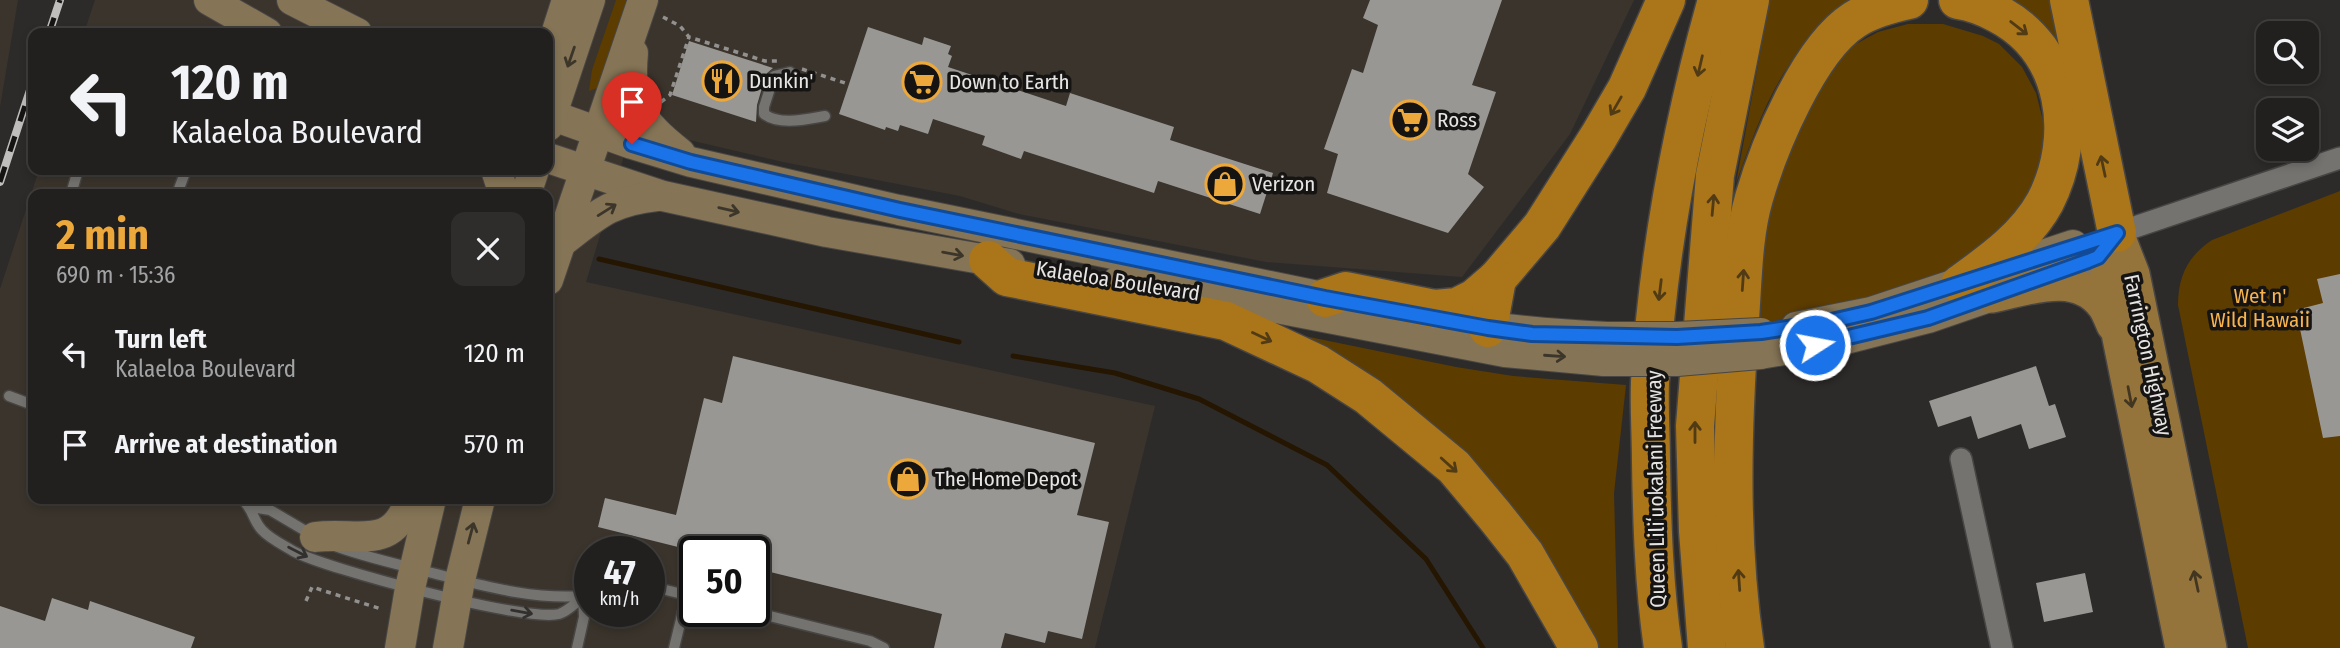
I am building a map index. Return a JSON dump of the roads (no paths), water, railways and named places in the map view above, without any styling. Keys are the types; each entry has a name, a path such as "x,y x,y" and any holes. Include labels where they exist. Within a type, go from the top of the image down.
{"highway":[{"path":"1325,298 1346,292 1435,309 1457,307 1475,299 1497,279 1542,226 1627,88 1666,0"},
{"name":"Queen Liliʻuokalani Freeway","path":"1663,648 1657,602 1652,514 1650,384 1669,217 1683,137 1717,0"},
{"name":"Queen Liliʻuokalani Freeway","path":"1707,648 1698,531 1695,426 1715,175 1750,0"},
{"path":"1745,648 1734,503 1735,391 1744,254 1753,200 1793,100 1828,43 1854,20 1888,4 1909,0"},
{"path":"1958,0 1997,13 2032,38 2048,60 2060,89 2063,120 2061,157 2053,183 2039,210 2019,236 1993,260 1976,290"},
{"path":"2069,0 2117,233"},
{"path":"988,260 1007,277 1226,321 1318,363 1368,396 1454,467 1525,554 1579,648"},
{"path":"1488,328 1497,279"},
{"path":"1636,648 1632,609 1636,447 1650,384"}],"main road":[{"path":"209,0 258,28"},
{"path":"292,0 347,28"},
{"path":"553,43 567,0"},
{"path":"553,106 590,0"},
{"path":"553,264 598,132 647,11"},
{"path":"647,11 632,68 639,113 651,130 691,162"},
{"name":"Kalaeloa Boulevard","path":"553,119 691,162 900,210 1325,298 1606,349"},
{"name":"Kalaeloa Boulevard","path":"553,160 663,196 827,232 1241,301 1505,352 1606,349 1677,337 1760,343 1827,322 1976,290 2117,233"},
{"path":"559,244 617,203 663,196"},
{"name":"Farrington Highway","path":"2117,233 2107,279 2116,330 2188,646"},
{"name":"Farrington Highway","path":"2117,233 2133,274 2188,646"},
{"path":"1976,290 2070,284 2089,291 2103,305 2116,330"},
{"path":"315,537 379,536 394,528 404,516 408,504"},
{"path":"400,648 412,578 430,504"},
{"path":"447,648 479,504"}],"street":[{"path":"2117,233 2340,158"},
{"path":"1961,459 2002,648"}],"lane":[{"path":"788,67 774,76 764,114 770,119 787,121 825,117"},
{"path":"9,396 28,403"},
{"path":"248,504 261,529 293,551 332,566 412,578 458,589 540,615 561,613 574,604"},
{"path":"251,507 270,510 315,537 412,578 458,589 556,598 574,596"},
{"path":"770,616 876,642 884,648"},
{"path":"578,648 582,627"},
{"path":"674,648 681,627"}],"waterway":[{"path":"599,259 959,342"},
{"path":"1013,356 1115,373 1199,399 1327,465 1426,559 1483,648"}],"railway":[{"path":"51,28 60,0"},
{"path":"0,182 28,96"}],"place":[{"name":"Dunkin'","path":"722,81"},
{"name":"Down to Earth","path":"922,82"},
{"name":"Ross","path":"1410,120"},
{"name":"Verizon","path":"1225,184"},
{"name":"The Home Depot","path":"908,479"}],"park label":[{"name":"Wet n' Wild Hawaii","path":"2260,308"}]}
